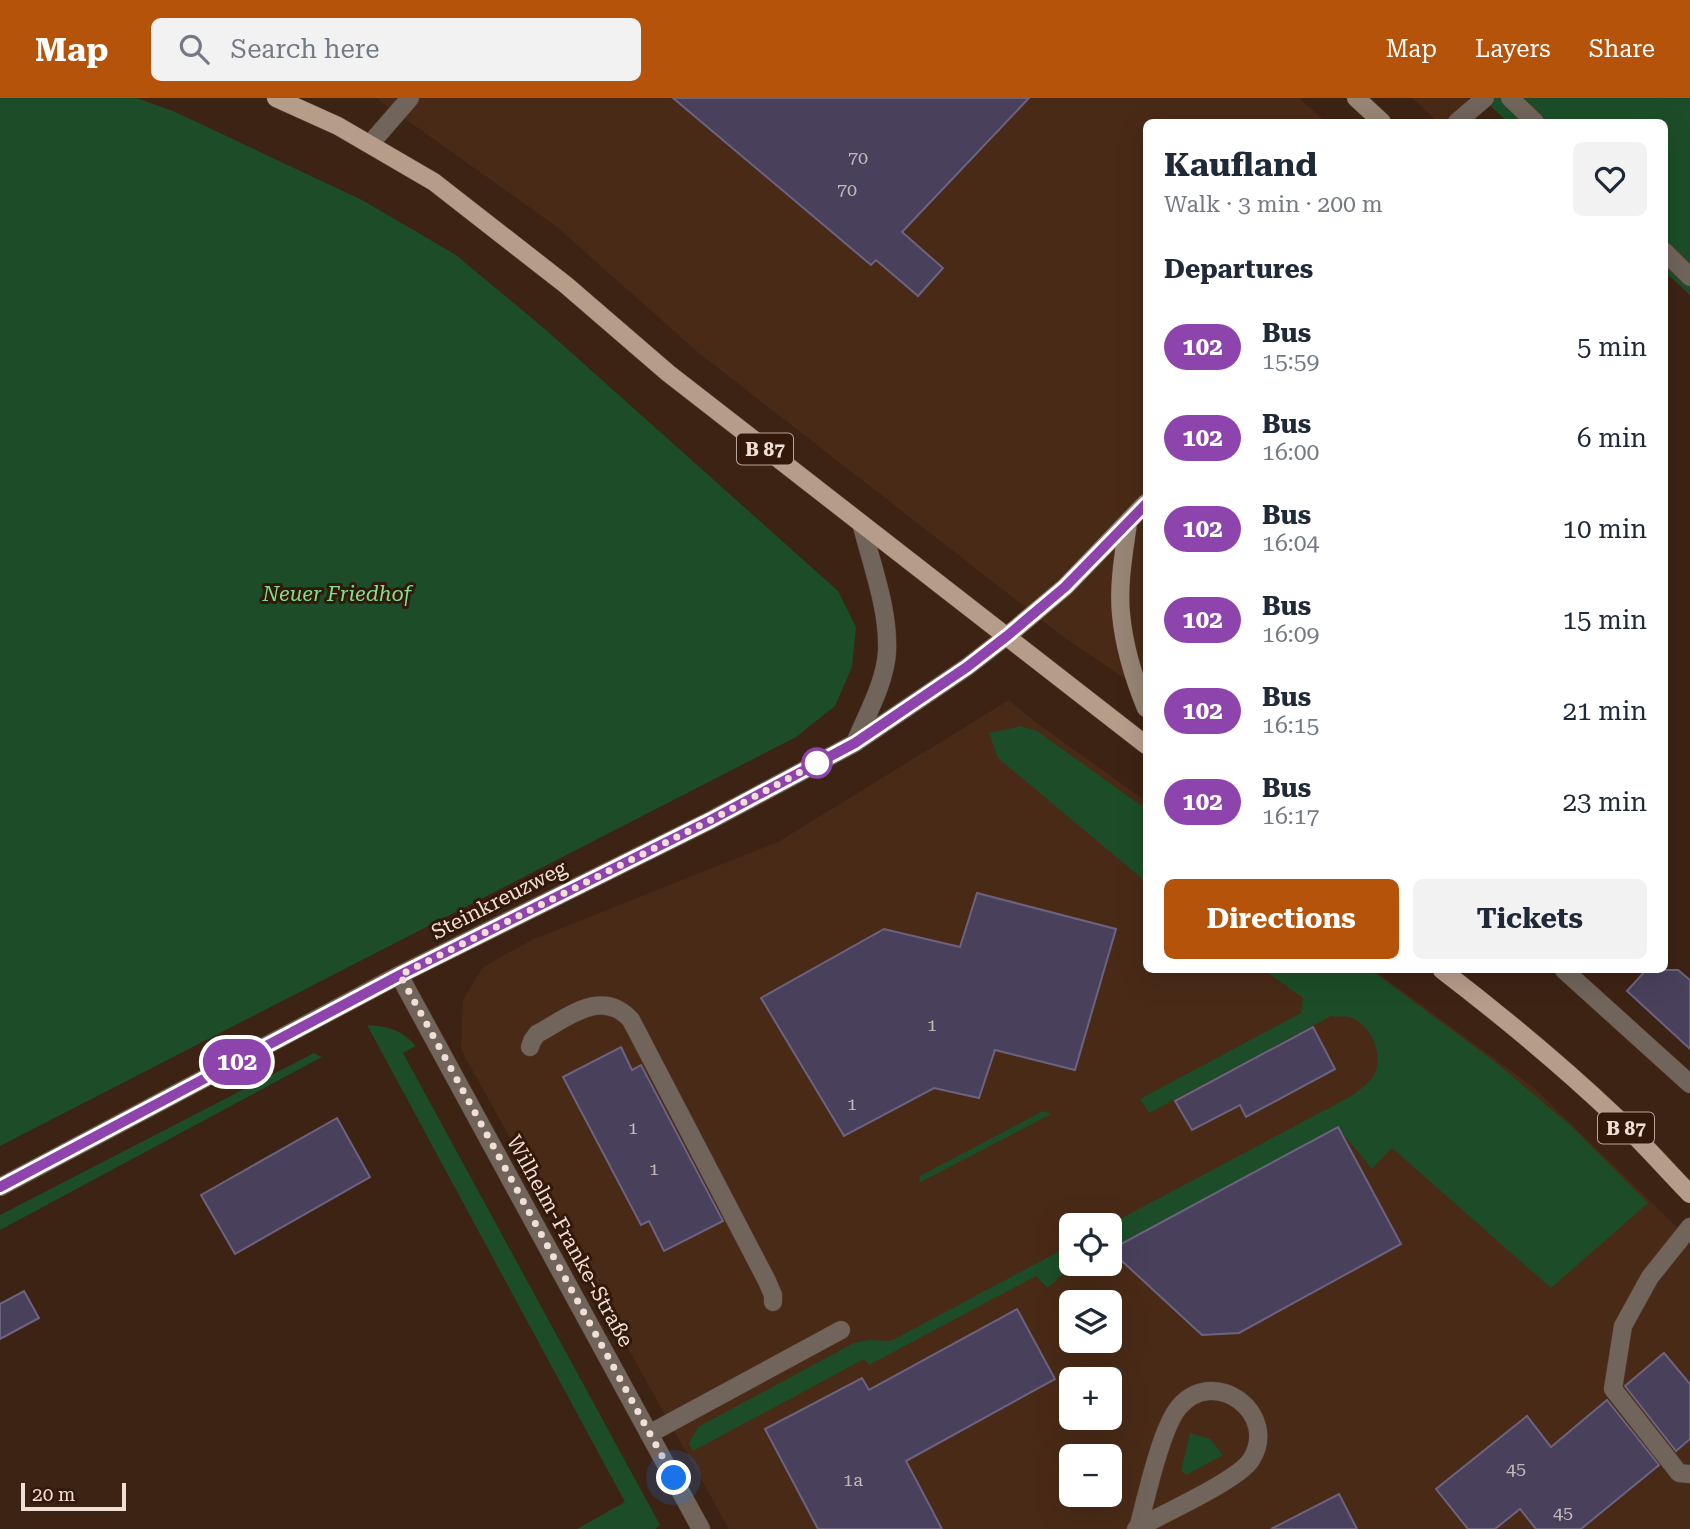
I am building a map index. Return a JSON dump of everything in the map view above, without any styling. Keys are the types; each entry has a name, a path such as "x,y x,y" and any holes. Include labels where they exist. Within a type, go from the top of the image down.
{"main road":[{"name":"B 87","path":"276,98 338,126 434,182 566,285 668,373 1143,743"},
{"name":"B 87","path":"1446,973 1516,1027 1578,1082 1616,1117 1690,1194"}],"street":[{"path":"370,144 410,98"},
{"path":"1356,98 1378,119"},
{"path":"1460,119 1485,98"},
{"path":"1510,98 1532,119"},
{"path":"1668,255 1690,277"},
{"path":"1007,636 1065,587 1143,506"},
{"path":"1128,523 1121,574 1121,613 1132,666 1143,699"},
{"path":"855,743 881,681 887,654 882,603 862,526"},
{"name":"Steinkreuzweg","path":"0,1187 400,975 711,820 855,743 967,667 1007,636"},
{"path":"1567,973 1690,1084"},
{"name":"Wilhelm-Franke-Straße","path":"400,975 701,1529"},
{"path":"530,1047 537,1034 587,1008 599,1004 622,1010 631,1020 767,1281 773,1302"},
{"path":"1690,1227 1650,1277 1623,1326 1614,1389 1679,1472 1690,1474"},
{"path":"649,1434 841,1330"},
{"path":"1207,1392 1235,1396 1246,1404 1254,1419 1258,1441 1251,1460 1238,1474 1137,1529 1169,1422 1180,1406 1192,1397 1207,1392"}],"shaded area":[{"path":"376,98 1299,98 1323,119 1143,119 1143,691 1065,638 700,354 557,227"},
{"path":"1412,98 1468,98 1466,119 1435,119"},
{"path":"1009,700 1143,799 1143,973 1378,973 1533,1087 1690,1240 1690,1529 729,1529 461,1050 463,1000 483,967 532,940 778,842"}],"green space":[{"name":"Neuer Friedhof","path":"0,98 136,98 173,111 362,200 456,255 546,330 838,591 856,627 852,667 835,706 796,737 0,1146"},
{"path":"1482,98 1690,98 1690,295 1668,275 1668,119 1505,119"},
{"path":"1021,726 1037,731 1143,807 1143,879 998,758 989,733"},
{"path":"1268,973 1375,973 1499,1065 1571,1126 1648,1203 1551,1288 1392,1148 1372,1169 1338,1128 1122,1243 1122,1218 1355,1094 1372,1078 1378,1061 1370,1034 1364,1026 1349,1017 1331,1016 1149,1113 1140,1099 1301,1013 1303,998"},
{"path":"367,1025 394,1030 416,1046 403,1053 660,1525 655,1529 577,1529 625,1502"},
{"path":"314,1053 322,1057 0,1230 0,1215"},
{"path":"1043,1111 1051,1114 919,1183 920,1176"},
{"path":"1059,1251 1061,1276 1048,1288 1036,1276 869,1365 864,1359 693,1451 689,1443 698,1427 854,1343 869,1340 891,1341"},
{"path":"1190,1433 1210,1439 1223,1455 1186,1475 1181,1471"}],"building":[{"path":"673,98 1029,98 902,232 943,268 918,296 876,260 871,265"},
{"path":"977,893 1116,929 1075,1070 995,1050 979,1098 934,1088 844,1136 761,998 884,929 960,947"},
{"path":"1668,970 1678,970 1690,980 1690,1049 1627,991 1643,973 1668,973"},
{"path":"1313,1027 1335,1069 1246,1117 1240,1105 1192,1130 1175,1101"},
{"path":"621,1047 632,1070 641,1065 723,1221 664,1251 649,1221 641,1225 563,1077"},
{"path":"337,1118 370,1177 235,1254 201,1195"},
{"path":"1338,1127 1401,1244 1239,1333 1202,1335 1122,1261 1122,1244"},
{"path":"24,1291 39,1318 0,1339 0,1304"},
{"path":"1017,1309 1055,1379 906,1461 942,1529 818,1529 765,1429 862,1378 869,1390"},
{"path":"1664,1353 1690,1384 1690,1439 1676,1451 1625,1386"},
{"path":"1607,1400 1659,1465 1581,1529 1536,1529 1520,1509 1495,1529 1468,1529 1436,1489 1527,1416 1551,1447"},
{"path":"1339,1494 1357,1529 1271,1529"}],"bus line":[{"name":"102","path":"0,1187 400,975 711,820 855,743 926,696 1007,636 1065,587 1143,507"}],"route":[{"path":"674,1478 400,975 711,820 817,763"}]}
